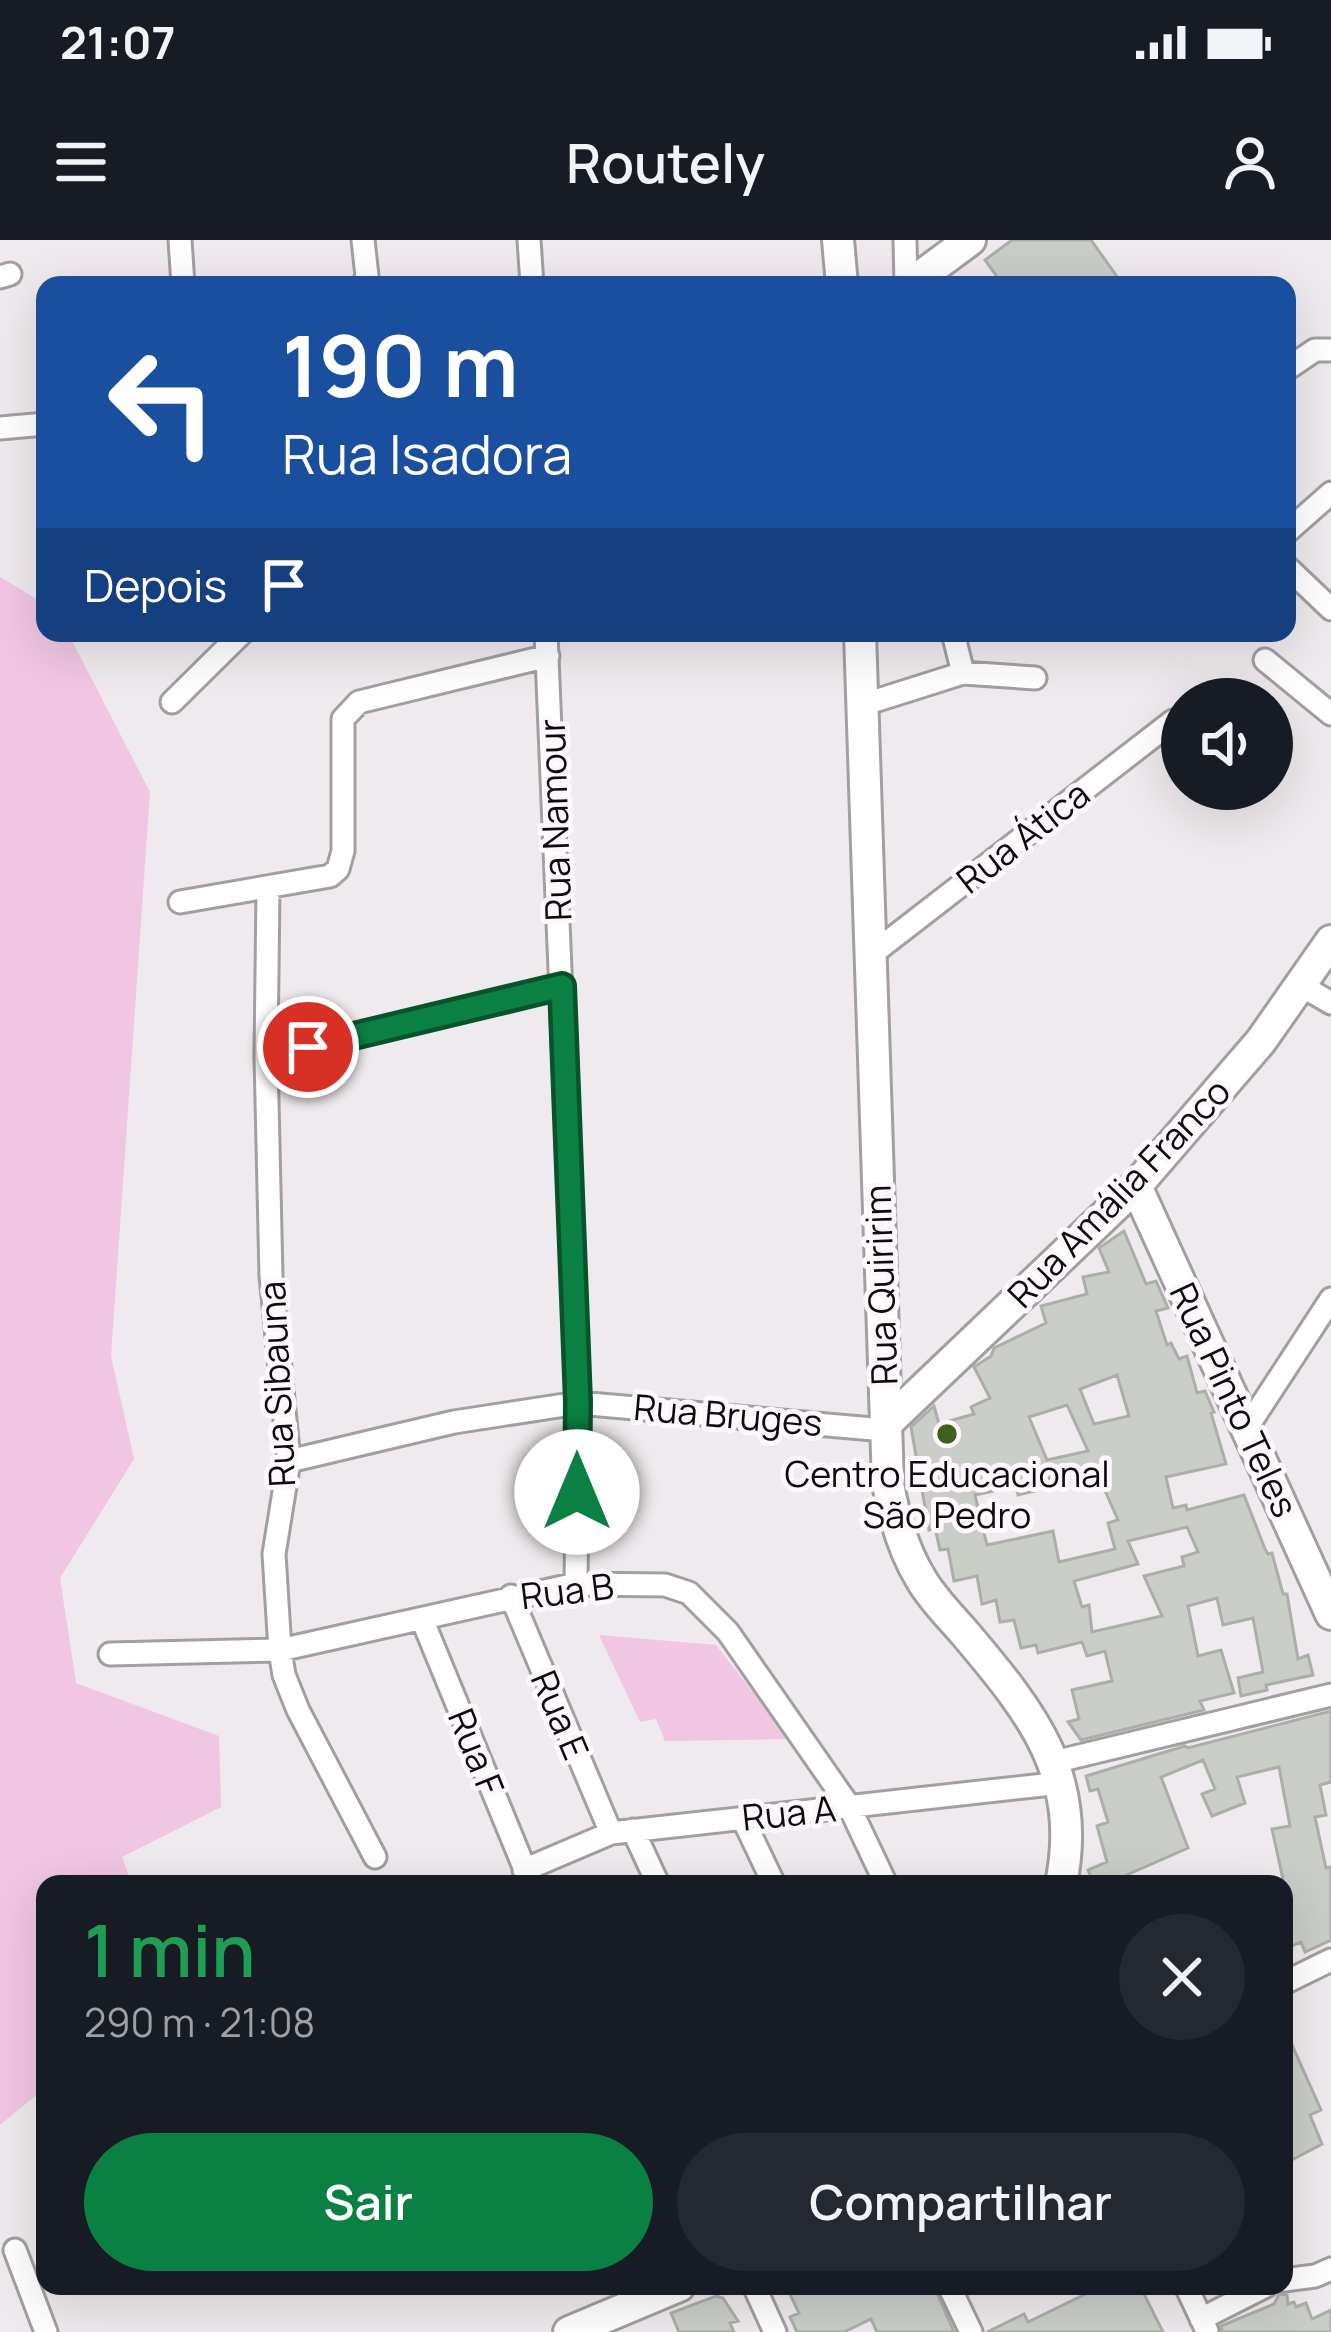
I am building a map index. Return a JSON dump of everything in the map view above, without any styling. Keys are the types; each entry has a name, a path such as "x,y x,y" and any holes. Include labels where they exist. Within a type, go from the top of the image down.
{"street":[{"path":"180,240 182,276"},
{"path":"363,240 367,276"},
{"path":"530,240 532,276"},
{"path":"838,240 841,276"},
{"path":"905,240 907,276"},
{"path":"920,276 970,240"},
{"path":"1296,363 1315,350 1331,350"},
{"path":"0,428 36,425"},
{"path":"1296,524 1331,493"},
{"path":"1296,576 1331,609"},
{"path":"172,702 233,642"},
{"name":"Rua Quiririm","path":"860,642 885,1425 892,1506 915,1568 1025,1706 1058,1772 1068,1834 1062,1875"},
{"path":"954,642 963,673"},
{"path":"180,902 330,876 338,869 343,851 343,719 348,710 372,696 547,645"},
{"name":"Rua Namour","path":"547,645 578,1402 576,1584"},
{"path":"1264,660 1331,714"},
{"path":"862,705 963,673 1035,678"},
{"name":"Rua Ática","path":"872,954 1161,731"},
{"name":"Rua Sibauna","path":"268,888 271,1276 289,1461 274,1554 280,1650 298,1710 376,1857"},
{"name":"Rua Amália Franco","path":"885,1425 1136,1186 1262,1041 1331,941"},
{"path":"266,1058 562,986"},
{"path":"1302,986 1331,1004"},
{"name":"Rua Pinto Teles","path":"1136,1186 1331,1614"},
{"path":"1248,1426 1331,1299"},
{"name":"Rua Bruges","path":"289,1461 454,1422 578,1402 873,1429 885,1425"},
{"name":"Rua B","path":"110,1654 280,1650 576,1584 664,1585 700,1602 728,1632 849,1807 882,1875"},
{"name":"Rua E","path":"511,1597 622,1831 652,1875"},
{"name":"Rua F","path":"422,1619 526,1875"},
{"name":"Rua A","path":"531,1875 622,1831 964,1791 1058,1772 1331,1695"},
{"path":"742,1819 770,1875"},
{"path":"1293,1979 1331,1960"},
{"path":"15,2250 46,2332"},
{"path":"1293,2278 1331,2269"},
{"path":"569,2332 657,2295"},
{"path":"758,2295 775,2332"},
{"path":"954,2295 970,2332"},
{"path":"1190,2295 1204,2326 1252,2295"}],"shaded area":[{"path":"0,577 36,599 36,642 73,642 150,792 111,1356 134,1459 60,1578 76,1683 219,1736 221,1807 122,1857 129,1875 36,1875 36,2095 0,2125"},
{"path":"599,1635 716,1645 790,1739 665,1741 656,1719 640,1722"}],"building":[{"path":"1012,240 1091,240 1117,276 997,276 985,260"},
{"path":"1124,1231 1146,1284 1156,1281 1168,1308 1156,1311 1167,1345 1171,1343 1179,1359 1187,1356 1197,1393 1205,1391 1214,1412 1226,1464 1166,1477 1173,1508 1186,1505 1187,1510 1244,1495 1265,1549 1272,1553 1283,1594 1287,1594 1298,1659 1308,1655 1313,1675 1241,1696 1238,1678 1263,1672 1253,1618 1223,1625 1217,1598 1188,1606 1198,1656 1221,1650 1234,1693 1200,1701 1204,1710 1081,1740 1068,1722 1079,1719 1072,1690 1112,1681 1105,1651 1087,1656 1082,1642 1038,1653 1036,1645 1021,1648 1014,1620 1000,1622 996,1600 982,1604 977,1576 954,1581 948,1549 940,1550 935,1528 929,1530 911,1427 934,1406 939,1424 974,1414 971,1407 990,1398 974,1367 991,1356 994,1348 1046,1323 1041,1306 1087,1294 1083,1277 1109,1272 1099,1248","holes":["1117,1375 1129,1416 1094,1424 1080,1389","1067,1405 1088,1451 1047,1460 1029,1417","1095,1468 1118,1520 1108,1523 1115,1549 1059,1562 1053,1531 987,1545 975,1495 1016,1486 1018,1495 1035,1491 1033,1482","1187,1527 1198,1552 1182,1557 1184,1566 1144,1576 1162,1616 1092,1632 1089,1605 1082,1607 1074,1581 1138,1564 1128,1541"]},
{"path":"1331,1711 1331,1782 1320,1785 1326,1815 1315,1817 1326,1868 1331,1867 1331,1940 1305,1952 1301,1942 1293,1945 1293,1875 1282,1875 1272,1829 1290,1826 1279,1767 1237,1777 1245,1803 1212,1816 1202,1794 1215,1789 1203,1760 1161,1777 1188,1848 1126,1875 1090,1875 1088,1870 1107,1862 1097,1826 1108,1822 1098,1789 1090,1791 1086,1776"},
{"path":"1293,2047 1321,2110 1310,2115 1322,2144 1293,2159"},
{"path":"790,2295 938,2295 954,2332 877,2332 871,2319 844,2332 797,2332 790,2317 799,2313"},
{"path":"1084,2295 1144,2295 1163,2332 987,2332 1024,2314 1028,2322"},
{"path":"1278,2295 1287,2295 1288,2304 1306,2303 1312,2319 1331,2310 1331,2332 1222,2332 1221,2326 1274,2304"},
{"path":"716,2296 723,2298 738,2321 730,2323 734,2332 679,2332 671,2313"}],"place":[{"name":"Centro Educacional São Pedro","path":"947,1434"}],"route":[{"path":"308,1047 562,986 578,1402 577,1492"}]}
